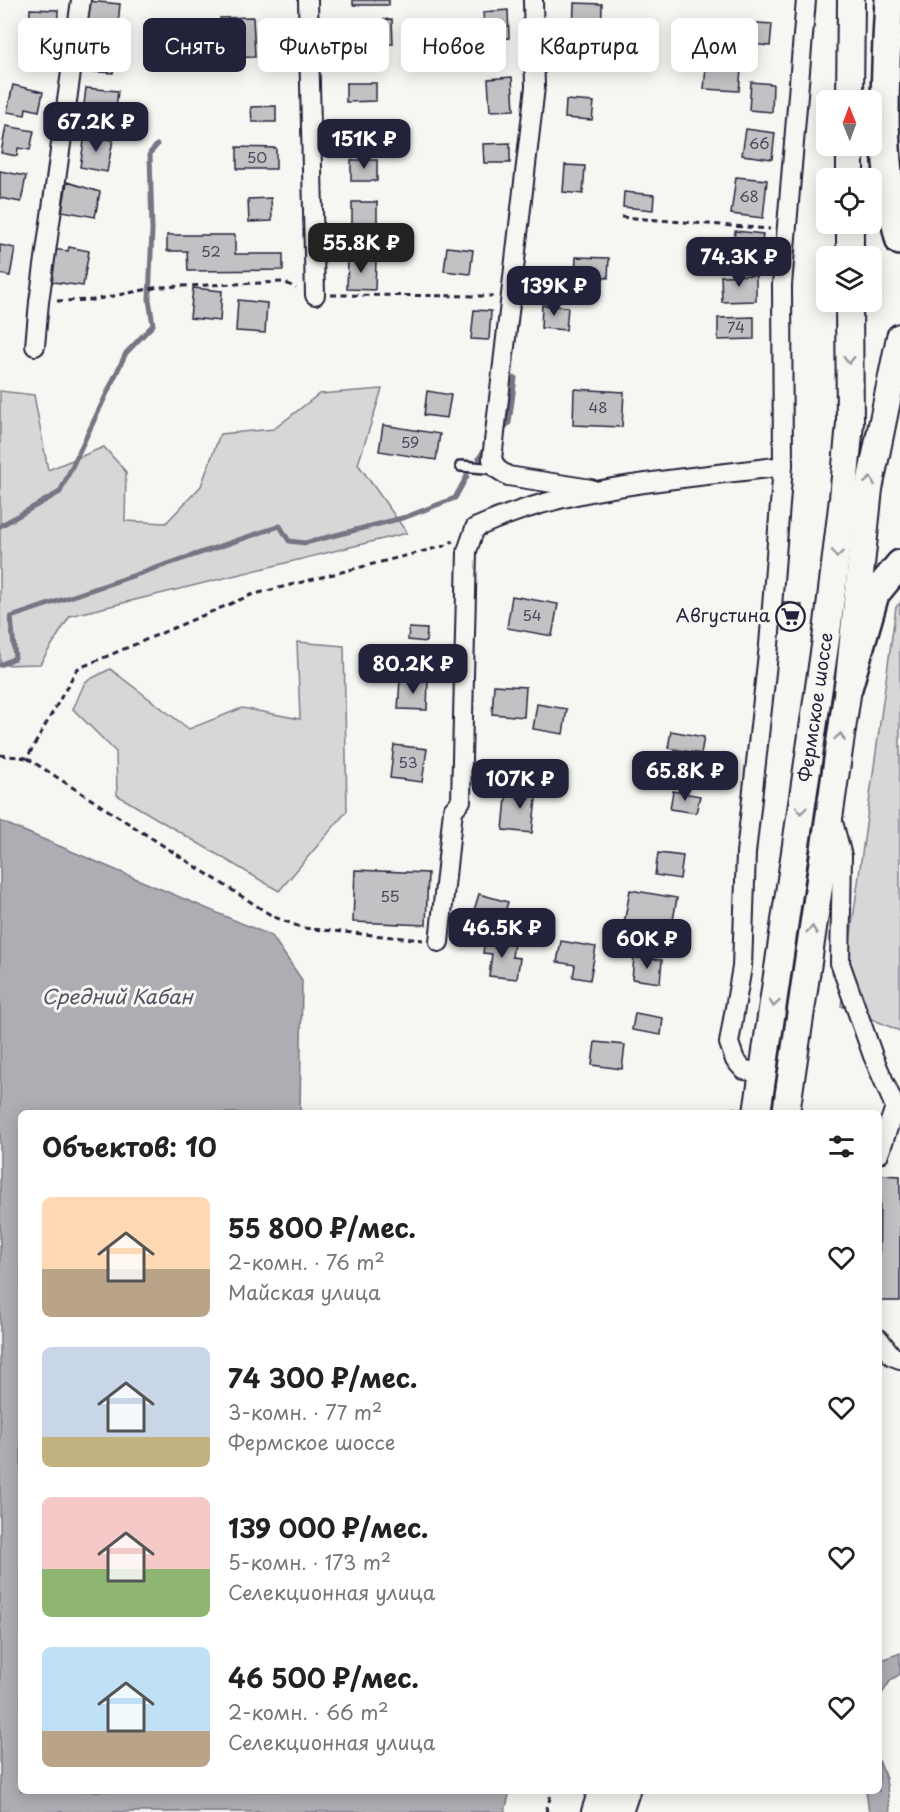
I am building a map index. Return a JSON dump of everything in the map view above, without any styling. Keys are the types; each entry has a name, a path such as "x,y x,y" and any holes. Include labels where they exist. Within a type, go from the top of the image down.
{"main road":[{"path":"850,90 851,0"},
{"path":"889,0 884,107 892,211 900,241"},
{"name":"Фермское шоссе","path":"757,1110 827,632 843,498 850,423 849,312"},
{"name":"Фермское шоссе","path":"786,1110 848,688 868,489 900,337"},
{"path":"848,688 875,594 900,564"},
{"path":"595,1812 601,1794"},
{"path":"619,1812 625,1794"}],"street":[{"path":"35,346 39,302 81,0"},
{"path":"308,0 315,295"},
{"path":"533,0 535,87 492,459 497,469 508,476 596,490"},
{"path":"763,1073 744,1070 735,1060 729,1043 742,967 746,853 769,645 783,466 782,285 806,0"},
{"path":"439,942 453,810 461,801 467,551 475,528 496,519 596,490 783,466"},
{"path":"829,808 842,856 840,963 873,1056 898,1108 882,1147"},
{"path":"882,1343 892,1356 900,1359"}],"lane":[{"path":"461,466 497,469"}],"path":[{"path":"621,217 787,230"},
{"path":"39,302 93,300 159,286 284,282 315,295 510,296"},
{"path":"27,758 77,669 251,595 444,546 475,528"},
{"path":"0,755 27,758 274,917 303,928 439,942"},
{"path":"546,1812 551,1794"}],"shaded area":[{"path":"382,389 358,464 407,533 70,616 40,664 0,665 0,391 34,395 48,470 104,447 126,472 125,521 166,523 201,486 220,434 274,429 319,394"},
{"path":"900,603 900,1031 841,1006 896,607"},
{"path":"297,642 344,646 347,811 279,891 117,795 116,752 73,709 85,682 110,669 189,729 242,708 300,719"}],"water":[{"name":"Средний Кабан","path":"0,821 272,936 302,980 300,1110 18,1110 18,1794 509,1794 505,1812 0,1812"},
{"path":"900,1653 900,1674 891,1680 882,1694 882,1660"},
{"path":"882,1768 886,1779 890,1812 869,1812 866,1794 882,1794"}],"building":[{"path":"353,0 389,0 389,5 353,5"},
{"path":"87,1 120,4 119,18 86,18"},
{"path":"574,3 602,4 602,18 574,18"},
{"path":"30,9 58,10 58,18 30,18"},
{"path":"508,10 509,38 506,38 506,18 483,18 483,12"},
{"path":"253,17 255,57 246,57 246,18 220,18"},
{"path":"389,19 392,19 393,44 389,44"},
{"path":"758,23 772,24 770,46 758,45"},
{"path":"706,72 741,72 739,91 704,89"},
{"path":"512,77 514,110 490,111 488,79"},
{"path":"751,82 773,84 772,112 749,110"},
{"path":"346,83 376,83 376,101 346,102"},
{"path":"13,85 43,92 39,111 26,108 25,115 7,112"},
{"path":"86,88 118,91 114,124 82,121"},
{"path":"566,100 594,102 592,120 565,118"},
{"path":"276,106 276,122 252,122 251,107"},
{"path":"375,123 376,141 346,142 345,125"},
{"path":"6,126 34,131 30,150 18,148 17,156 1,153"},
{"path":"746,129 775,133 772,159 742,155"},
{"path":"85,135 113,140 107,172 80,167"},
{"path":"510,143 510,163 484,163 483,144"},
{"path":"237,147 276,148 276,169 237,169"},
{"path":"351,160 377,160 377,181 351,181"},
{"path":"565,165 585,166 583,194 563,192"},
{"path":"0,171 26,176 21,202 0,198"},
{"path":"736,177 767,180 763,218 731,214"},
{"path":"67,182 100,192 95,217 62,211"},
{"path":"624,192 654,195 653,210 623,207"},
{"path":"271,198 272,221 249,222 248,199"},
{"path":"352,202 377,202 377,224 352,224"},
{"path":"735,231 763,234 760,256 732,253"},
{"path":"167,235 235,235 235,254 283,254 283,270 188,271 187,251 167,251"},
{"path":"0,245 15,248 10,276 0,274"},
{"path":"69,247 89,251 83,286 46,281 51,249 68,251"},
{"path":"447,247 473,250 470,274 444,271"},
{"path":"576,257 609,258 608,278 575,276"},
{"path":"348,259 376,260 375,290 347,289"},
{"path":"756,275 756,301 722,302 721,276"},
{"path":"193,288 222,291 220,321 190,318"},
{"path":"238,300 267,303 265,333 236,331"},
{"path":"542,305 568,307 566,330 541,328"},
{"path":"474,310 491,311 489,340 471,339"},
{"path":"754,317 754,339 718,340 718,318"},
{"path":"574,389 624,392 622,427 573,425"},
{"path":"427,391 451,395 447,418 424,415"},
{"path":"383,425 440,434 436,460 379,451"},
{"path":"512,596 558,604 552,636 507,628"},
{"path":"779,601 802,605 797,631 784,630 785,620 776,619"},
{"path":"409,628 427,629 426,642 408,640"},
{"path":"400,679 428,680 427,710 398,709"},
{"path":"494,685 526,687 524,717 492,714"},
{"path":"537,704 567,709 563,734 533,729"},
{"path":"671,731 704,737 701,754 668,748"},
{"path":"394,745 427,749 422,782 390,778"},
{"path":"507,788 537,791 532,833 503,830"},
{"path":"673,791 700,796 696,813 670,809"},
{"path":"658,853 683,856 680,879 655,875"},
{"path":"355,870 428,873 426,925 353,922"},
{"path":"630,890 677,898 672,926 646,922 645,932 623,929"},
{"path":"479,894 508,902 501,925 472,917"},
{"path":"485,939 514,943 512,957 520,958 517,979 489,976 492,954 483,953"},
{"path":"561,941 596,947 590,980 573,977 575,965 557,962"},
{"path":"634,957 662,960 660,983 632,979"},
{"path":"635,1013 663,1018 661,1035 632,1030"},
{"path":"595,1042 625,1045 622,1069 592,1065"},
{"path":"882,1175 900,1176 900,1301 882,1301"}],"waterway":[{"path":"0,526 60,492 126,353 153,325 149,299 152,230 150,153 157,145"},
{"path":"501,430 509,423 515,378"},
{"path":"479,458 487,446"},
{"path":"0,665 15,658 11,617 280,526 289,541 305,543 406,517 455,498 467,476"}],"place":[{"name":"Августина","path":"791,616"}]}
